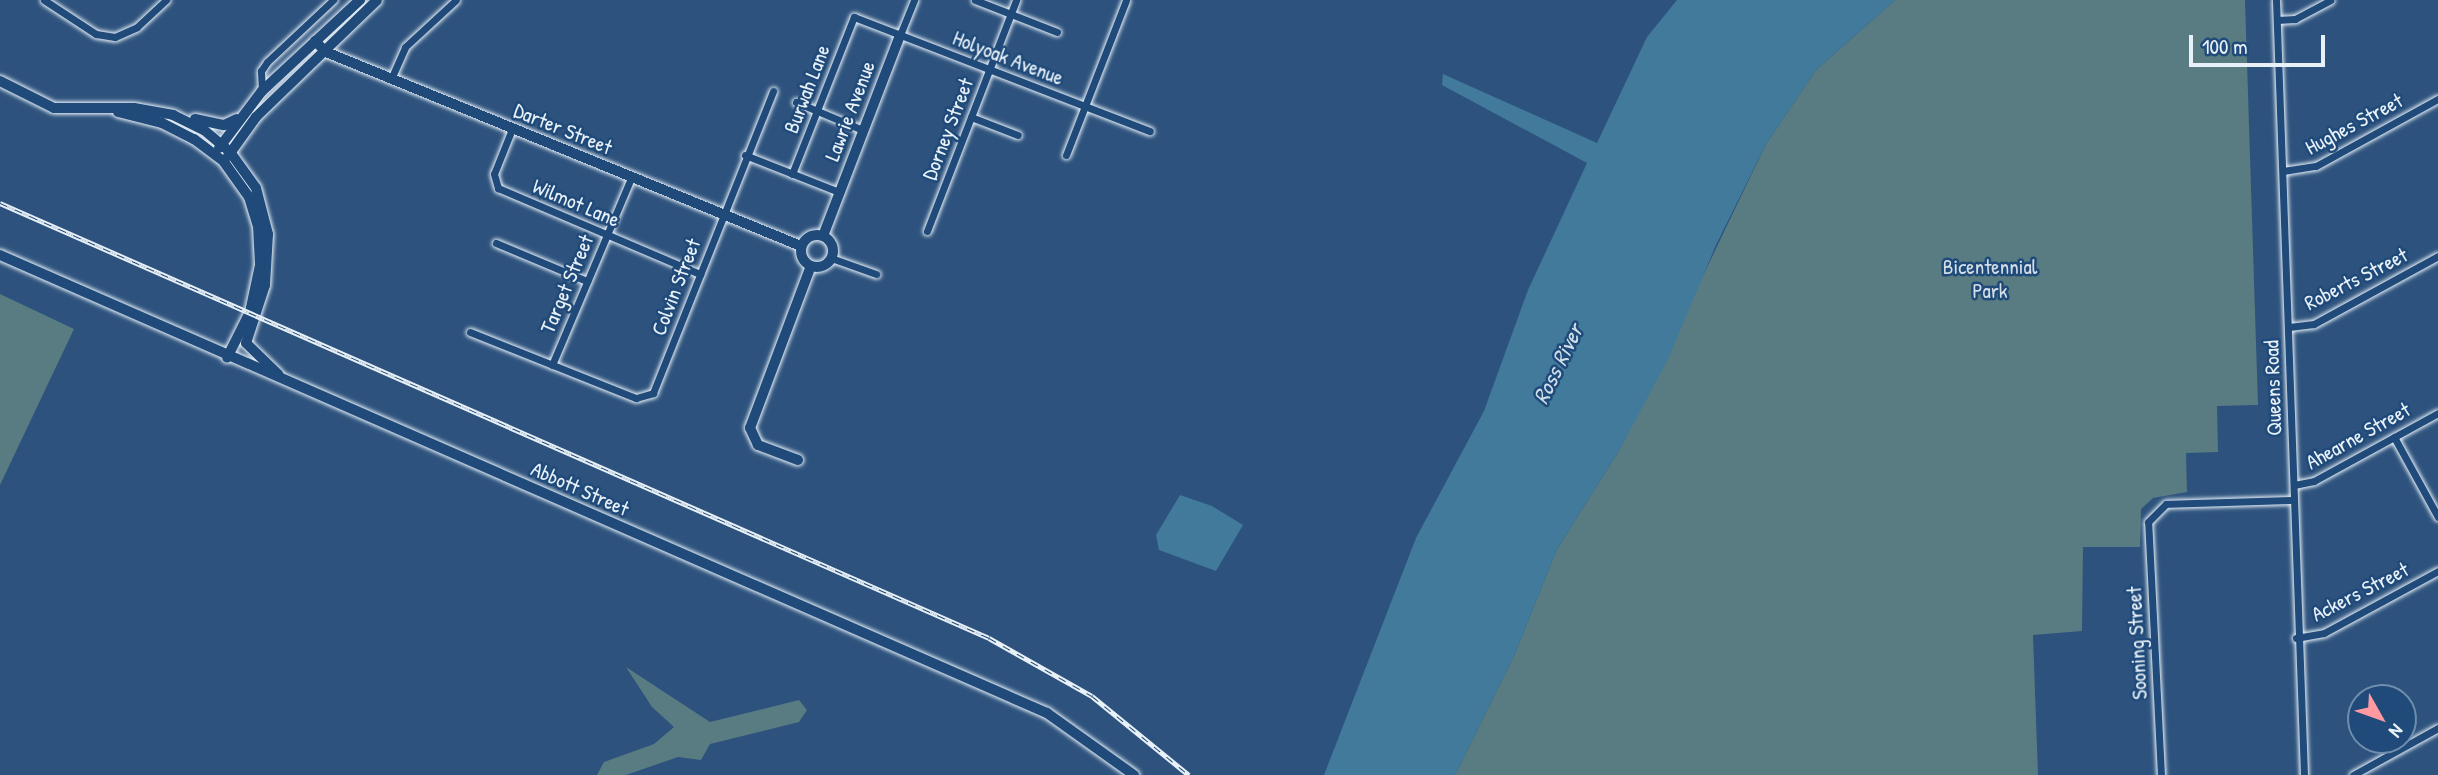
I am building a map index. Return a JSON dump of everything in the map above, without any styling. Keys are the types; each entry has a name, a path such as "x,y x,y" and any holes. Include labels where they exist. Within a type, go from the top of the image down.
{"street":[{"path":"44,0 96,34 115,37 137,27 166,0"},
{"path":"262,91 261,71 267,62 333,0"},
{"path":"215,154 237,118 262,91 360,0"},
{"path":"224,162 256,117 377,0"},
{"path":"391,79 405,47 456,0"},
{"name":"Lawrie Avenue","path":"823,236 914,0"},
{"path":"975,0 1057,32"},
{"name":"Dorney Street","path":"927,231 1016,0"},
{"path":"1066,155 1126,0"},
{"name":"Queens Road","path":"2276,0 2294,485 2296,638 2304,775"},
{"path":"2277,20 2295,19 2330,0"},
{"name":"Holyoak Avenue","path":"854,17 1150,131"},
{"name":"Burwah Lane","path":"792,174 854,17"},
{"name":"Darter Street","path":"315,41 326,52 801,246"},
{"path":"0,81 54,108 172,109 215,125 237,118"},
{"name":"Colvin Street","path":"551,365 636,398 648,397 657,388 745,155 773,91"},
{"name":"Hughes Street","path":"2283,170 2316,166 2438,99"},
{"path":"796,102 863,130"},
{"path":"108,110 170,126 215,154 224,162 252,204 261,253 252,306 227,358"},
{"path":"151,110 188,122 222,144 259,196 269,242 265,285 246,343 253,355 289,382"},
{"path":"971,117 1018,135"},
{"name":"Wilmot Lane","path":"512,130 494,174 498,188 700,274"},
{"path":"745,155 839,192"},
{"name":"Target Street","path":"551,365 631,177"},
{"path":"823,236 833,248 831,258 824,266 811,266 802,257 801,246 808,237 823,236"},
{"path":"496,243 587,281"},
{"name":"Abbott Street","path":"0,255 227,358 289,382 1046,713 1134,775"},
{"name":"Roberts Street","path":"2288,327 2314,324 2438,256"},
{"path":"831,258 876,274"},
{"path":"798,460 758,445 750,428 811,266"},
{"path":"470,332 551,365"},
{"name":"Ahearne Street","path":"2294,485 2314,481 2438,413"},
{"path":"2394,437 2438,517"},
{"name":"Sooning Street","path":"2161,775 2148,522 2155,512 2166,504 2294,500"},
{"name":"Ackers Street","path":"2296,638 2324,633 2438,571"},
{"path":"2353,775 2438,728"}],"green space":[{"name":"Bicentennial Park","path":"1895,0 2245,0 2258,405 2217,406 2218,452 2186,453 2187,492 2153,498 2141,509 2140,547 2083,547 2082,631 2033,635 2038,775 1455,775 1514,656 1557,549 1620,449 1766,144 1816,70"},
{"path":"0,294 74,329 0,485"},
{"path":"626,667 710,722 799,700 807,710 799,722 710,744 701,760 678,757 626,775 597,775 604,762 654,744 674,727 652,707"}],"water":[{"name":"Ross River","path":"1677,0 1895,0 1816,70 1766,144 1716,245 1669,357 1620,449 1557,549 1514,656 1455,775 1324,775 1416,538 1484,411 1528,290 1587,163 1442,85 1443,74 1597,143 1647,37"},
{"path":"1180,495 1212,506 1243,525 1216,571 1159,550 1156,535"}],"railway":[{"path":"0,203 989,638 1092,696 1189,775"}]}
